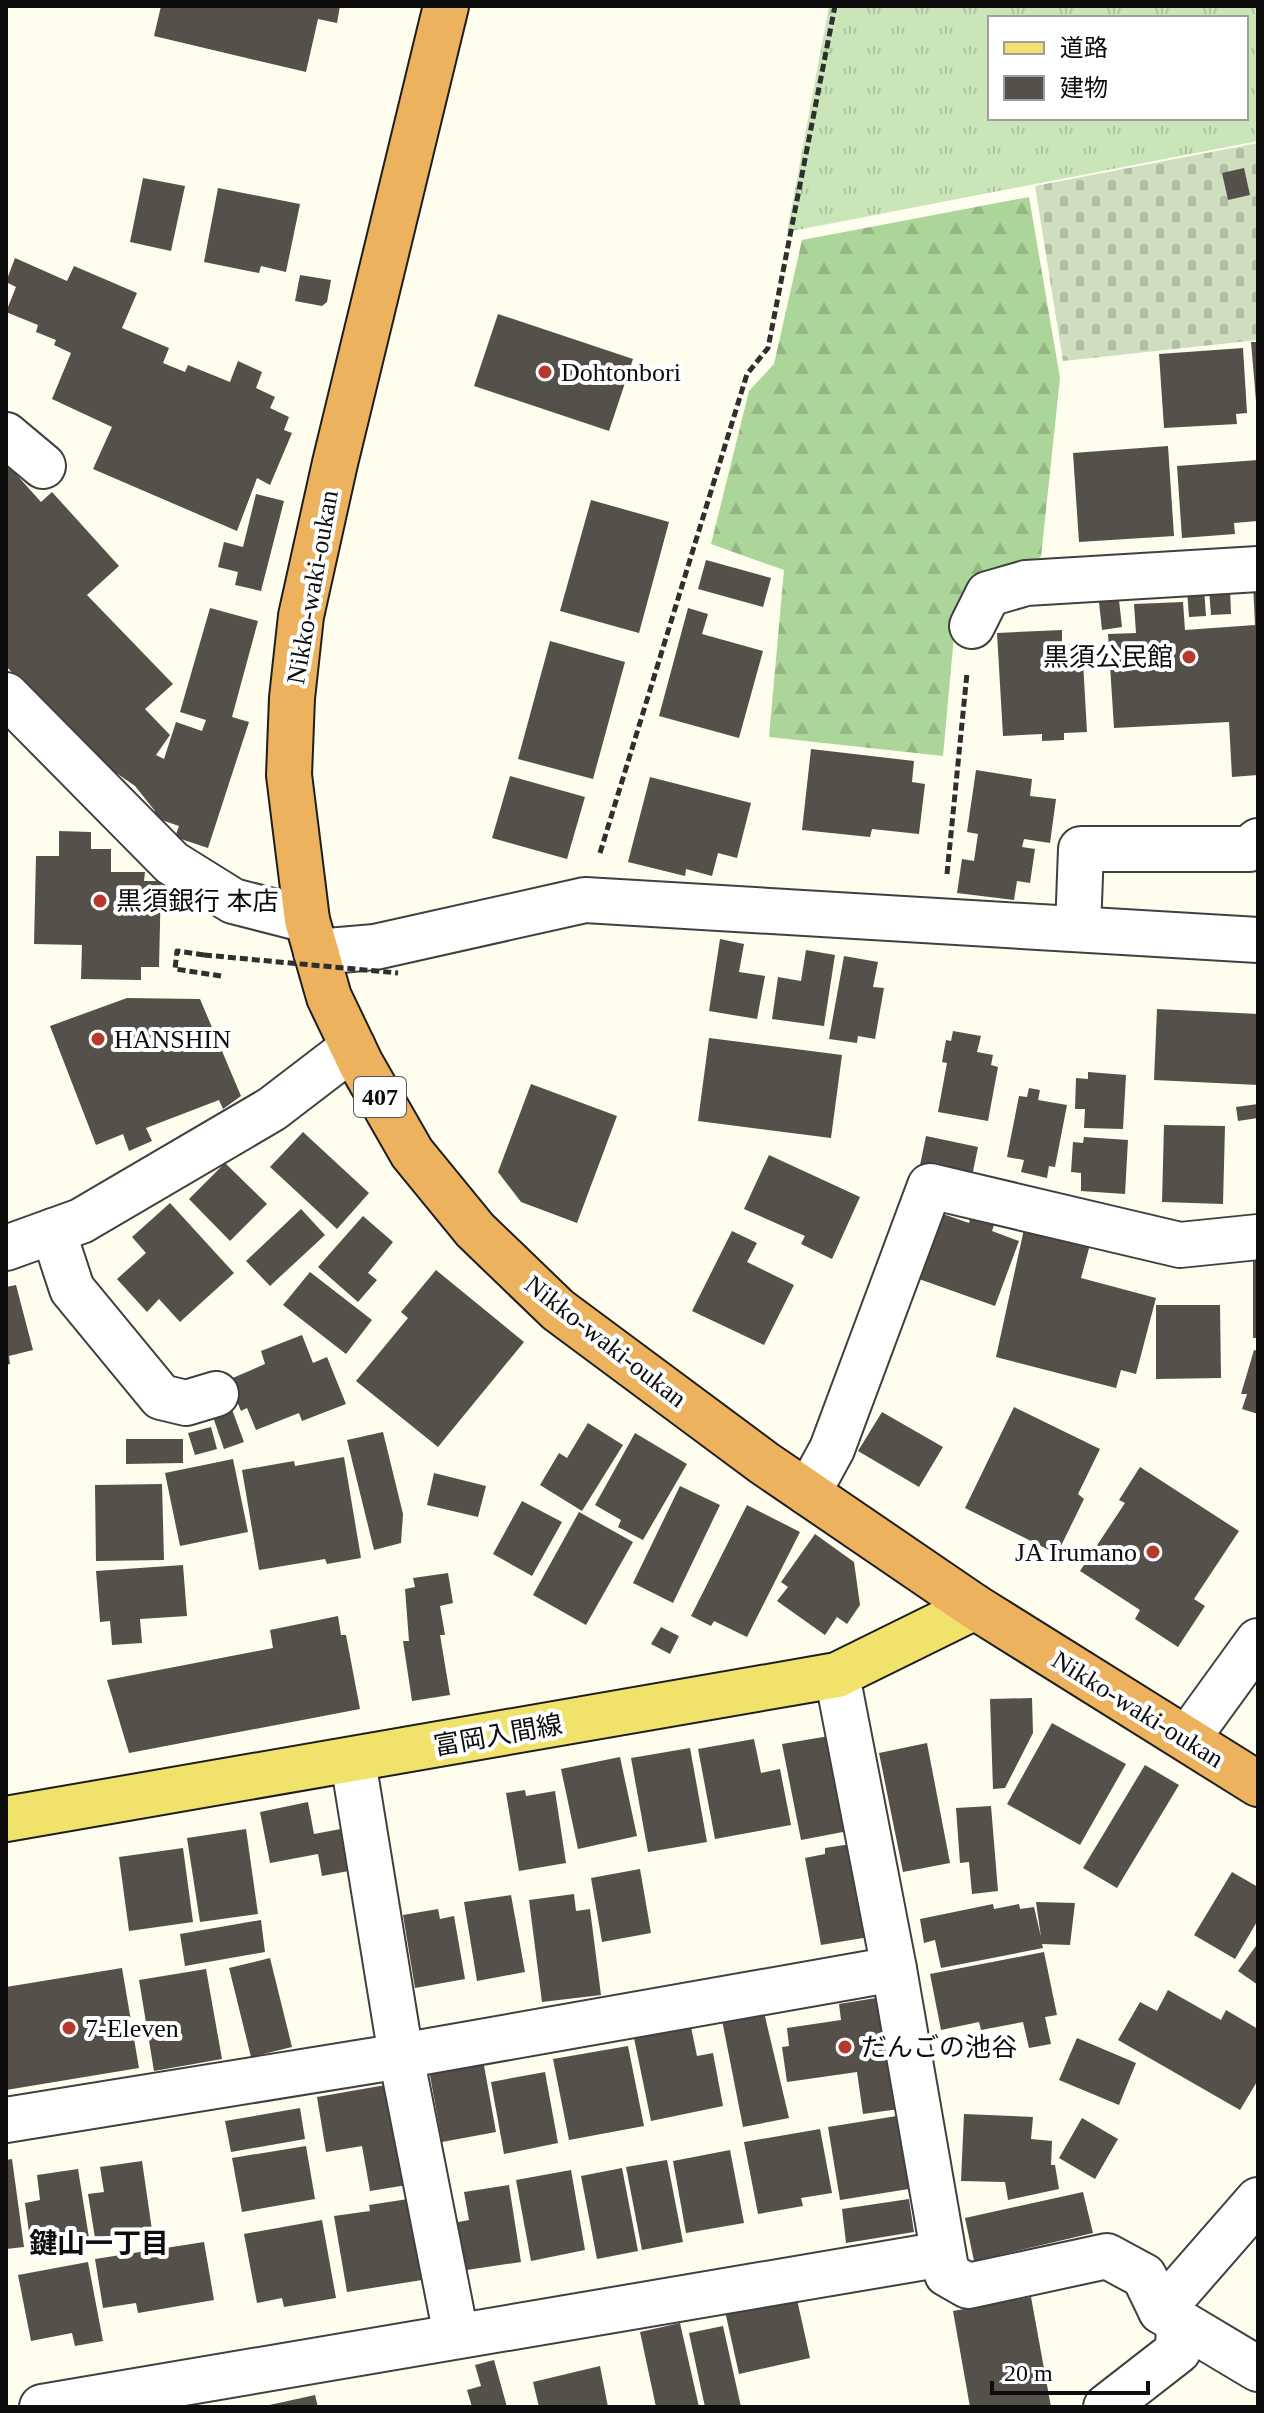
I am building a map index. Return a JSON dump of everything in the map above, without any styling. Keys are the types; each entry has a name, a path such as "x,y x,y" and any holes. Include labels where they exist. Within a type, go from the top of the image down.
{"highway":[{"name":"Nikko-waki-oukan","path":"446,6 301,616 292,698 289,775 312,936 329,997 412,1153 475,1230 558,1310 808,1493 975,1607 1258,1784"}],"main road":[{"name":"富岡入間線","path":"6,1819 837,1675 975,1607"}],"street":[{"path":"6,435 43,466"},
{"path":"972,626 988,594 1026,583 1258,569"},
{"path":"6,695 172,863 233,901 312,936 375,947 585,900 1258,940"},
{"path":"1078,929 1081,849 1249,849 1258,841"},
{"path":"6,1248 81,1221 272,1109 353,1047"},
{"path":"808,1493 832,1449 930,1186 1180,1245 1258,1237"},
{"path":"53,1231 72,1289 161,1397 186,1403 216,1394"},
{"path":"1187,1739 1258,1641"},
{"path":"837,1675 894,1969 947,2274 968,2286 1107,2256 1144,2276 1170,2316 1178,2351 1106,2407"},
{"path":"353,1761 401,2056 456,2335"},
{"path":"6,2120 401,2056 894,1969"},
{"path":"1170,2316 1258,2200"},
{"path":"42,2407 943,2254"},
{"path":"1170,2316 1258,2369"}],"path":[{"path":"585,900 747,374 768,348 835,6"},
{"path":"942,923 972,626"},
{"path":"221,976 175,969 177,951 398,973"}],"green space":[{"path":"829,6 1258,6 1258,141 787,232"},
{"path":"1258,143 1258,340 1063,361 1035,186"},
{"path":"1029,197 1060,378 1041,557 979,578 956,614 943,756 769,737 784,570 711,544 749,391 774,364 802,240"}],"building":[{"path":"161,6 340,6 337,23 318,19 306,72 154,36"},
{"path":"1244,168 1250,195 1228,200 1222,173"},
{"path":"143,178 185,186 171,251 130,242"},
{"path":"218,188 300,204 286,272 261,266 259,273 204,262"},
{"path":"15,258 67,281 74,266 137,293 122,328 169,348 163,363 185,372 188,365 230,382 238,361 262,372 256,388 275,397 270,408 289,417 284,430 292,433 270,485 257,478 237,531 93,469 112,427 52,399 71,353 54,345 56,340 36,332 38,325 6,312 16,287 6,282"},
{"path":"300,275 331,280 327,302 322,306 295,301"},
{"path":"498,314 633,359 609,431 474,386"},
{"path":"1251,342 1258,342 1258,401 1256,401"},
{"path":"1243,348 1247,413 1236,414 1237,424 1164,428 1159,354"},
{"path":"1168,446 1174,536 1079,542 1073,453"},
{"path":"1258,460 1258,521 1234,523 1235,534 1182,538 1177,466"},
{"path":"6,463 41,502 52,492 119,566 87,595 173,684 145,709 170,735 156,755 164,759 176,722 202,731 206,720 180,712 210,608 258,621 232,717 249,722 208,848 175,837 179,826 153,817 155,811 135,786 92,756 6,666"},
{"path":"256,494 284,501 261,591 235,585 238,572 218,567 224,542 243,547"},
{"path":"591,500 669,522 639,633 560,611"},
{"path":"706,560 771,578 763,607 698,589"},
{"path":"1258,582 1258,775 1232,777 1229,722 1114,728 1108,634 1136,633 1134,604 1183,602 1185,630 1255,625 1253,583"},
{"path":"1204,588 1206,616 1189,617 1187,589"},
{"path":"1230,588 1231,614 1211,615 1209,589"},
{"path":"1118,591 1122,627 1102,630 1098,593"},
{"path":"688,608 708,614 702,634 763,651 739,738 659,716"},
{"path":"1062,630 1062,645 1082,644 1087,732 1064,733 1064,740 1042,741 1042,734 1003,736 997,633"},
{"path":"550,641 625,662 593,779 518,759"},
{"path":"811,749 914,761 912,782 925,784 919,834 872,829 870,837 802,830"},
{"path":"976,770 1032,779 1030,796 1056,799 1050,843 1024,839 1022,847 1035,849 1030,883 1017,881 1014,900 957,893 962,859 974,861 978,834 967,832"},
{"path":"510,776 585,797 567,859 492,838"},
{"path":"650,777 751,803 737,858 718,853 712,876 686,869 685,876 628,862"},
{"path":"59,831 91,832 91,849 111,849 111,872 145,872 144,881 161,881 159,967 141,967 141,980 81,979 82,945 34,944 36,856 59,856"},
{"path":"720,939 744,944 739,972 765,976 757,1019 709,1011"},
{"path":"806,950 835,955 824,1026 772,1019 778,977 801,981"},
{"path":"844,956 878,962 873,987 884,988 875,1039 858,1036 857,1043 829,1039"},
{"path":"127,998 200,999 241,1096 223,1109 219,1100 146,1128 152,1141 129,1151 123,1134 96,1145 50,1026"},
{"path":"1157,1009 1258,1014 1258,1085 1154,1080"},
{"path":"953,1031 981,1036 977,1052 993,1055 991,1065 998,1067 988,1121 938,1112 947,1063 942,1062 946,1040 951,1041"},
{"path":"709,1038 842,1055 831,1138 698,1121"},
{"path":"1088,1072 1126,1075 1123,1129 1084,1128 1085,1109 1075,1109 1076,1078 1088,1079"},
{"path":"531,1084 617,1116 577,1223 521,1202 498,1172"},
{"path":"1029,1088 1040,1090 1038,1100 1067,1105 1055,1167 1049,1166 1047,1178 1021,1172 1024,1160 1007,1157 1019,1096 1027,1097"},
{"path":"1258,1104 1258,1118 1238,1121 1236,1107"},
{"path":"1164,1125 1225,1126 1223,1204 1162,1202"},
{"path":"303,1132 369,1193 337,1229 270,1167"},
{"path":"926,1136 978,1147 971,1181 919,1170"},
{"path":"1084,1137 1128,1140 1125,1194 1081,1191 1081,1173 1071,1172 1073,1142 1083,1143"},
{"path":"769,1155 860,1197 832,1259 801,1244 805,1236 744,1209"},
{"path":"225,1163 267,1204 230,1241 189,1199"},
{"path":"170,1203 234,1273 180,1322 159,1299 147,1312 117,1279 146,1253 132,1237"},
{"path":"301,1209 325,1235 270,1286 246,1261"},
{"path":"972,1213 995,1222 992,1231 1019,1241 995,1306 919,1279 943,1214 969,1223"},
{"path":"363,1216 393,1242 368,1273 377,1280 358,1302 318,1267"},
{"path":"1026,1220 1092,1237 1081,1278 1156,1298 1136,1374 1121,1370 1116,1388 996,1357"},
{"path":"732,1231 757,1243 747,1262 794,1285 764,1345 692,1311"},
{"path":"1253,1258 1258,1258 1258,1338 1253,1338"},
{"path":"436,1270 524,1342 438,1447 356,1381 408,1318 401,1312"},
{"path":"310,1272 372,1320 346,1354 283,1305"},
{"path":"16,1285 33,1350 9,1356 10,1364 6,1365 6,1287"},
{"path":"1156,1305 1220,1305 1221,1378 1156,1379"},
{"path":"302,1335 313,1363 327,1357 346,1404 302,1421 299,1413 256,1430 247,1408 241,1411 228,1380 265,1364 261,1351"},
{"path":"1254,1350 1258,1351 1258,1414 1242,1409 1247,1394 1241,1394"},
{"path":"230,1404 244,1442 224,1449 211,1411"},
{"path":"1014,1407 1100,1449 1078,1494 1084,1499 1057,1554 965,1508"},
{"path":"882,1412 943,1447 919,1487 858,1451"},
{"path":"588,1423 623,1445 582,1511 540,1485 559,1453 567,1458"},
{"path":"211,1427 217,1449 195,1455 188,1433"},
{"path":"383,1432 403,1514 401,1543 374,1550 347,1440"},
{"path":"635,1433 687,1464 643,1540 618,1527 621,1520 595,1505"},
{"path":"126,1439 183,1439 183,1463 126,1464"},
{"path":"344,1457 361,1558 327,1564 325,1559 259,1570 242,1470 294,1461 295,1466"},
{"path":"233,1459 248,1532 180,1546 165,1473"},
{"path":"1140,1467 1239,1531 1194,1599 1205,1606 1178,1647 1135,1619 1140,1610 1080,1571 1125,1503 1119,1500"},
{"path":"434,1473 486,1486 478,1517 427,1505"},
{"path":"162,1484 164,1560 96,1561 95,1485"},
{"path":"680,1486 720,1505 673,1603 633,1583"},
{"path":"522,1501 562,1522 532,1576 493,1554"},
{"path":"747,1505 800,1532 747,1637 714,1621 711,1626 691,1616"},
{"path":"579,1512 633,1542 586,1625 533,1595"},
{"path":"815,1534 854,1562 860,1605 847,1624 837,1617 825,1635 777,1601 788,1587 781,1582"},
{"path":"183,1565 187,1616 140,1619 142,1643 112,1645 110,1621 100,1622 96,1571"},
{"path":"448,1573 453,1603 440,1606 445,1635 440,1635 450,1695 412,1701 403,1641 409,1641 405,1589 415,1587 413,1578"},
{"path":"338,1616 341,1635 346,1635 360,1709 129,1753 107,1680 273,1648 270,1630"},
{"path":"661,1627 679,1636 670,1654 651,1644"},
{"path":"1032,1698 1033,1733 1005,1788 993,1789 990,1699"},
{"path":"1052,1723 1126,1764 1080,1845 1007,1804"},
{"path":"829,1736 848,1831 801,1840 782,1744"},
{"path":"754,1739 761,1773 780,1769 791,1825 715,1839 698,1749"},
{"path":"927,1743 950,1863 903,1872 879,1753"},
{"path":"690,1748 707,1842 648,1852 631,1758"},
{"path":"620,1757 637,1836 578,1849 561,1769"},
{"path":"1145,1765 1179,1785 1117,1888 1083,1868"},
{"path":"525,1790 526,1796 555,1791 566,1863 519,1871 506,1793"},
{"path":"308,1802 314,1834 346,1828 354,1870 322,1876 318,1854 270,1863 260,1812"},
{"path":"991,1806 998,1891 972,1894 969,1862 960,1863 956,1808"},
{"path":"246,1829 258,1914 200,1922 187,1838"},
{"path":"851,1844 869,1937 821,1945 805,1858 825,1854 825,1848"},
{"path":"183,1848 193,1922 129,1931 119,1857"},
{"path":"640,1869 651,1933 602,1942 591,1878"},
{"path":"1232,1872 1258,1887 1258,1920 1235,1959 1194,1935"},
{"path":"574,1894 576,1911 590,1909 601,1995 542,2002 529,1900"},
{"path":"511,1895 525,1972 477,1981 464,1902"},
{"path":"1036,1902 1075,1903 1070,1945 1042,1944 1043,1948 941,1968 935,1940 924,1943 920,1919 993,1904 994,1909 1019,1904 1020,1909 1034,1907 1041,1937"},
{"path":"438,1909 440,1919 454,1916 465,1979 415,1988 403,1915"},
{"path":"261,1920 265,1952 185,1966 180,1934"},
{"path":"1258,1943 1258,1985 1238,1971"},
{"path":"1044,1952 1057,2015 1045,2017 1051,2044 1029,2048 1023,2022 981,2030 979,2022 941,2030 930,1974"},
{"path":"270,1958 292,2047 251,2057 229,1968"},
{"name":"7-Eleven","path":"122,1968 139,2068 6,2090 6,1987"},
{"path":"206,1969 222,2059 154,2071 139,1980"},
{"path":"1168,1990 1221,2020 1226,2010 1258,2029 1258,2080 1240,2110 1118,2040 1140,2002 1157,2011"},
{"path":"882,1997 899,2109 863,2114 857,2072 787,2082 782,2047 789,2046 787,2028 841,2020 839,2004"},
{"path":"763,2008 789,2118 743,2127 721,2015"},
{"path":"691,2027 697,2056 713,2053 723,2106 651,2121 634,2038"},
{"path":"1077,2038 1136,2063 1119,2105 1059,2080"},
{"path":"628,2046 644,2126 569,2140 553,2059"},
{"path":"483,2060 496,2132 442,2142 429,2070"},
{"path":"545,2072 558,2143 504,2154 491,2082"},
{"path":"397,2083 407,2185 370,2191 362,2146 326,2152 317,2097"},
{"path":"300,2108 305,2139 231,2152 225,2121"},
{"path":"964,2114 1033,2117 1031,2139 1052,2141 1051,2165 1055,2165 1059,2189 1008,2200 1005,2182 961,2181"},
{"path":"903,2115 915,2188 840,2200 828,2127"},
{"path":"1082,2118 1118,2139 1095,2179 1059,2158"},
{"path":"820,2129 832,2193 801,2198 803,2206 758,2214 744,2142"},
{"path":"306,2146 315,2199 242,2212 232,2158"},
{"path":"730,2150 744,2223 686,2233 673,2161"},
{"path":"12,2159 24,2247 6,2249 6,2160"},
{"path":"667,2160 683,2242 642,2250 626,2167"},
{"path":"142,2161 152,2230 95,2238 88,2194 104,2192 100,2167"},
{"path":"622,2168 638,2251 597,2259 581,2176"},
{"path":"78,2169 89,2238 31,2247 25,2203 40,2200 37,2175"},
{"path":"571,2170 585,2250 531,2261 516,2180"},
{"path":"509,2185 521,2262 460,2271 453,2223 469,2220 464,2192"},
{"path":"1083,2192 1093,2233 974,2261 965,2218"},
{"path":"408,2199 422,2280 347,2292 334,2216 370,2211 369,2205"},
{"path":"909,2199 914,2232 846,2243 842,2209"},
{"path":"322,2220 336,2298 284,2307 282,2298 257,2303 244,2234"},
{"path":"204,2242 214,2300 138,2313 136,2303 103,2308 95,2259"},
{"path":"88,2262 103,2341 75,2346 72,2333 31,2341 18,2275"},
{"path":"796,2295 810,2358 739,2374 725,2311"},
{"path":"1031,2297 1051,2407 970,2407 953,2311"},
{"path":"680,2323 699,2407 656,2407 640,2332"},
{"path":"723,2326 741,2407 705,2407 689,2333"},
{"path":"494,2360 507,2407 472,2407 467,2390 481,2386 475,2365"},
{"path":"600,2366 608,2407 539,2407 533,2382"},
{"path":"315,2395 318,2407 265,2407 265,2406"}],"place":[{"name":"Dohtonbori","path":"545,372"},
{"name":"黒須公民館","path":"1189,657"},
{"name":"黒須銀行 本店","path":"100,901"},
{"name":"HANSHIN","path":"98,1039"},
{"name":"JA Irumano","path":"1153,1552"},
{"name":"7-Eleven","path":"69,2028"},
{"name":"だんごの池谷","path":"845,2047"}],"district":[{"name":"鍵山一丁目","path":"99,2243"}]}
